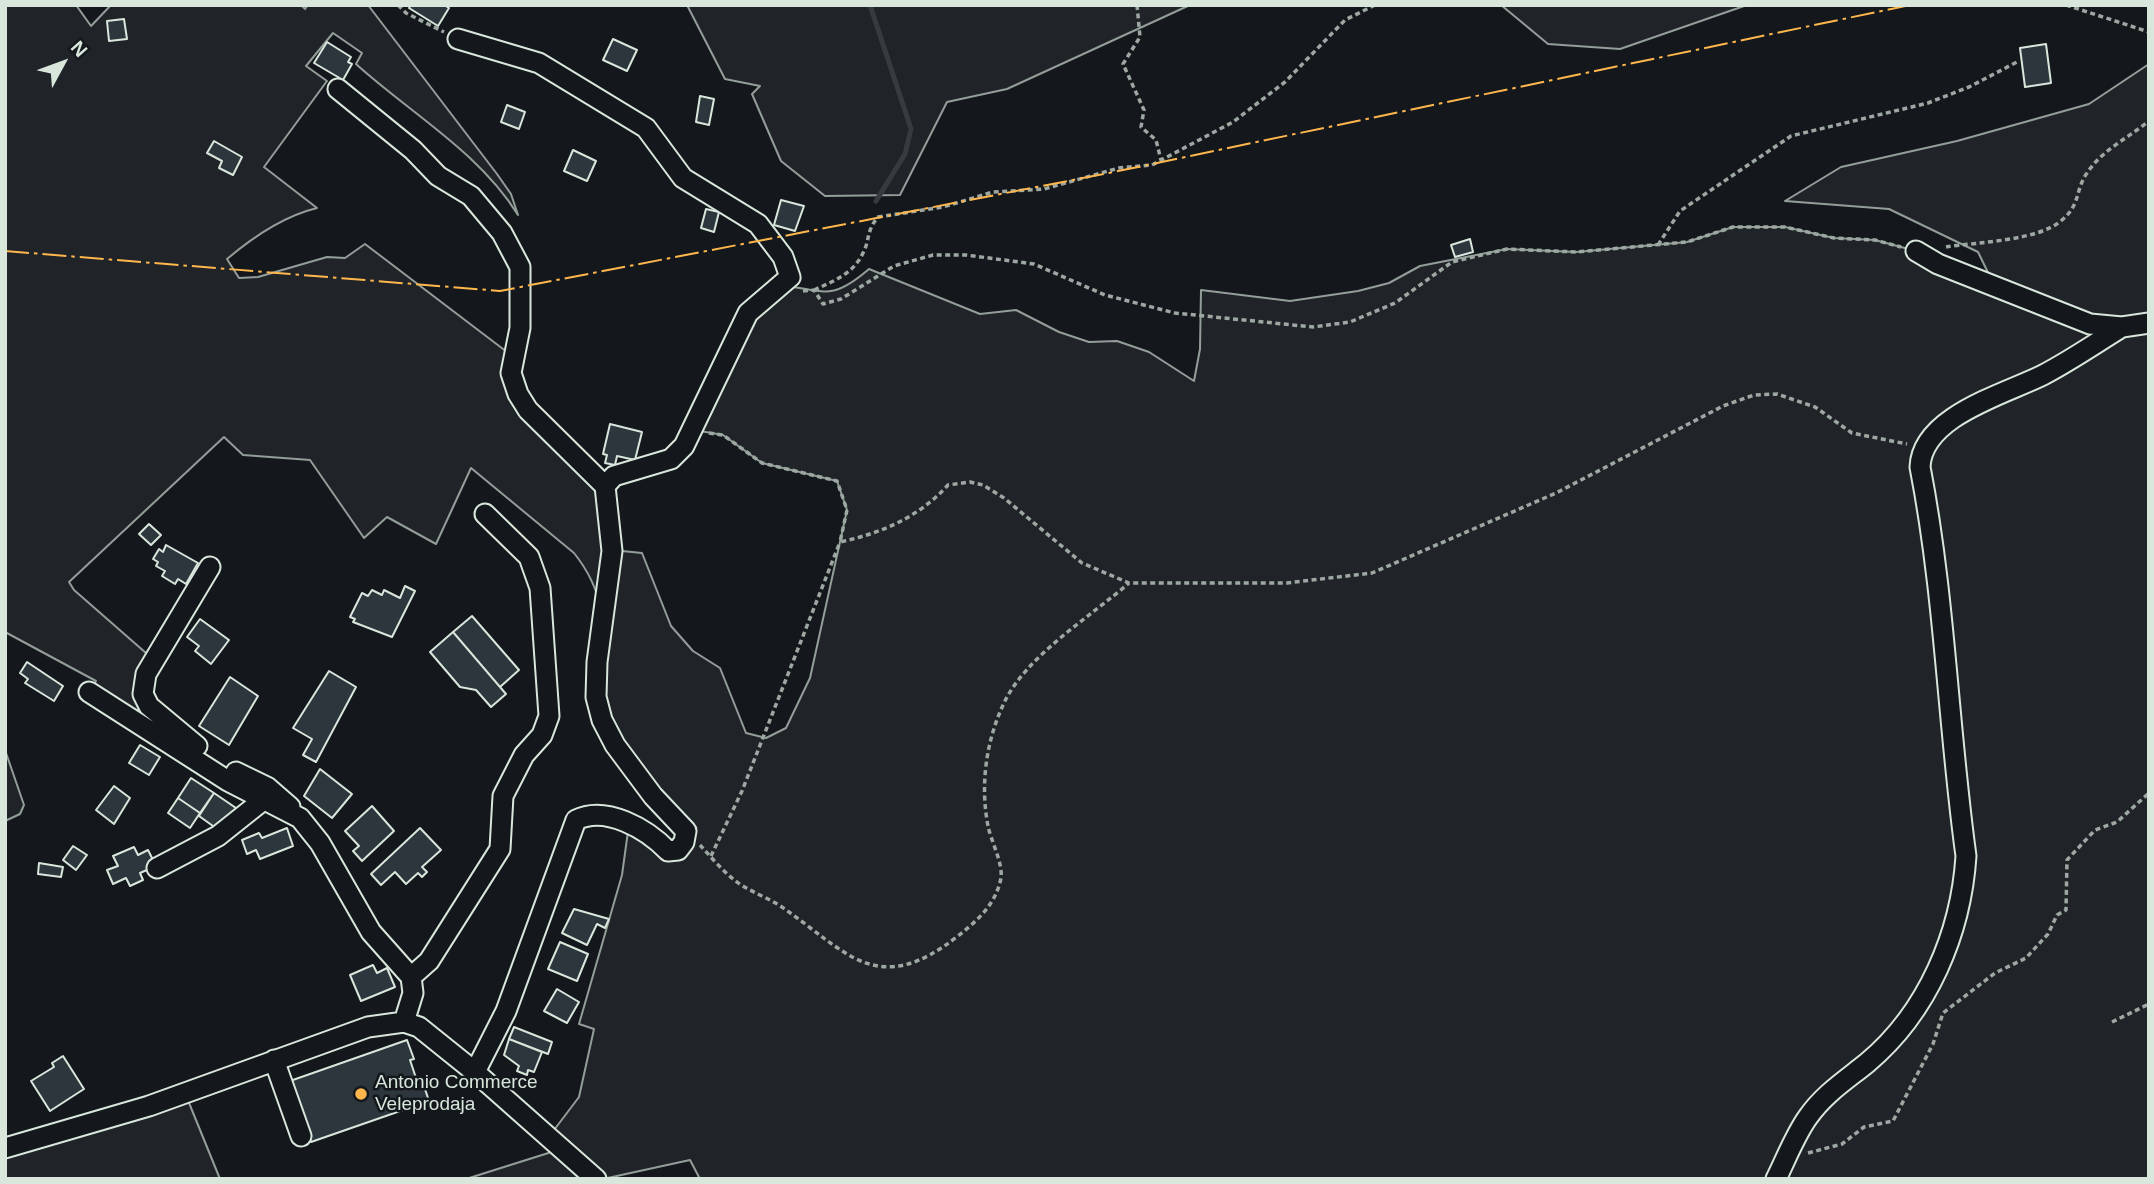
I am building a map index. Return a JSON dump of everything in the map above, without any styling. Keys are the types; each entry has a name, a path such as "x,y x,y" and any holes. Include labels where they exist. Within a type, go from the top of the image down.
{"street":[{"path":"458,38 539,62 646,128 683,178 758,224 773,244 790,277 748,313 736,333 694,430 684,446 671,459 614,476 605,486"},
{"path":"338,89 413,150 438,176 471,196 502,233 520,267 520,328 511,373 518,394 528,410 605,486 612,551 596,697 602,720 615,745 653,796 686,831 684,842 678,850 668,851 629,824 597,813 576,820 506,1011 475,1072"},
{"path":"1916,251 1938,264 2091,324 2122,327 2149,323"},
{"path":"1776,1179 1807,1117 1845,1077 1878,1052 1918,1004 1947,950 1964,896 1966,856 1939,616 1937,566 1920,454 1934,434 1962,412 2045,374 2122,327"},
{"path":"411,977 429,961 496,857 500,849 503,796 524,755 542,735 549,716 540,588 529,556 485,514"},
{"path":"210,567 146,674 143,694 149,706 180,735 242,776 267,787 300,818 320,843 371,932 411,977 413,993 404,1022"},
{"path":"89,692 262,800 300,818"},
{"path":"156,868 218,836 262,800"},
{"path":"5,1148 149,1106 368,1027 404,1022 419,1027 475,1072 596,1179"},
{"path":"274,1060 301,1136"}],"path":[{"path":"398,5 406,13 458,38"},
{"path":"1137,5 1140,37 1123,64 1144,110 1142,127 1156,140 1161,160"},
{"path":"771,292 814,290 846,275 864,252 868,229 878,217 943,207 993,192 1044,190 1118,168 1152,165 1233,122 1285,82 1345,20 1375,5"},
{"path":"2066,5 2149,32"},
{"path":"1658,245 1680,211 1791,136 1928,103 1969,87 2017,62"},
{"path":"814,290 823,304 841,299 894,266 933,255 965,255 1034,264 1105,295 1175,313 1313,327 1349,322 1395,303 1452,262 1507,249 1576,251 1658,245 1687,242 1733,227 1785,227 1834,238 1875,240 1916,251 2032,234 2061,222 2077,204 2085,175 2102,154 2149,121"},
{"path":"839,542 875,534 932,503 948,485 970,482 983,485 1004,498 1082,563 1129,583 1242,585 1372,573 1546,497 1723,406 1754,395 1795,398 1815,407 1852,433 1910,445 1920,454"},
{"path":"694,430 723,435 762,463 837,481 847,510 839,542 742,791 711,856"},
{"path":"686,831 733,880 778,905 842,954 881,966 906,967 941,949 988,910 1001,876 988,825 985,780 988,745 1005,701 1027,667 1129,583"},
{"path":"1787,1158 1843,1144 1864,1127 1893,1121 1933,1044 1943,1013 1995,973 2026,958 2048,934 2057,915 2066,910 2067,860 2095,830 2117,822 2149,793"},
{"path":"2112,1022 2149,1004"}],"shaded area":[{"path":"5,5 76,5 91,26 111,5 301,5 305,9 308,5 368,5 497,174 511,194 518,215 502,192 464,152 356,64 362,53 333,33 306,66 327,81 264,167 317,208 269,228 227,259 239,278 258,277 327,257 345,258 365,244 507,352 518,394 605,486 612,550 642,553 671,626 693,651 720,668 746,733 766,738 786,728 810,678 847,510 837,481 762,463 723,435 694,430 736,333 782,285 819,291 837,290 869,269 980,314 1016,310 1059,332 1089,342 1117,341 1149,352 1194,381 1200,349 1201,290 1290,301 1358,291 1389,283 1420,266 1507,249 1576,252 1687,242 1733,227 1785,227 1834,238 1875,240 1916,251 1995,287 1978,252 1889,209 1785,201 1841,167 1957,141 2089,104 2149,64 2149,1179 700,1179 690,1160 603,1179 466,1179 561,1149 548,1138 579,1097 594,1029 579,1024 622,875 629,824 660,842 684,842 626,758 602,717 600,694 603,634 597,595 588,574 574,553 471,468 436,544 387,517 364,538 310,460 243,455 224,437 69,582 74,590 154,660 143,694 180,735 89,692 96,681 5,632"},
{"path":"687,5 1190,5 1007,89 947,102 900,195 825,196 781,161 752,94 760,86 725,79"},
{"path":"1501,5 1747,5 1620,49 1548,44"},
{"path":"5,750 24,805 20,814 5,821"},
{"path":"185,1093 220,1179 5,1179 5,1148"}],"building":[{"path":"411,5 444,5 449,8 438,26 409,8"},
{"path":"124,19 127,39 109,41 107,21"},
{"path":"613,39 637,50 627,71 603,60"},
{"path":"327,42 351,57 348,62 352,64 343,80 314,63"},
{"path":"2046,44 2051,83 2025,87 2020,48"},
{"path":"700,96 714,99 709,125 696,122"},
{"path":"507,105 525,112 519,129 501,122"},
{"path":"214,141 242,157 233,175 219,168 222,161 207,153"},
{"path":"573,150 596,161 587,181 564,171"},
{"path":"781,200 804,206 795,231 774,225"},
{"path":"706,209 719,212 714,232 701,228"},
{"path":"1470,239 1473,252 1455,257 1451,245"},
{"path":"610,424 642,432 635,460 617,456 615,465 605,463 607,455 603,454"},
{"path":"149,524 161,535 151,545 139,534"},
{"path":"166,545 198,563 186,584 178,579 175,584 162,576 165,571 156,566 158,562 153,559 159,549 163,552"},
{"path":"405,586 415,591 392,637 353,622 355,619 350,617 362,593 368,596 372,590 382,595 384,590 400,598"},
{"path":"472,616 519,670 500,687 453,632"},
{"path":"200,619 229,640 211,664 195,651 199,646 187,637"},
{"path":"453,632 506,694 491,707 476,690 460,687 430,652"},
{"path":"27,662 63,686 54,701 25,683 28,679 20,673"},
{"path":"329,671 356,687 316,762 303,755 312,739 293,728"},
{"path":"230,677 258,696 229,745 199,726"},
{"path":"140,745 160,757 149,775 129,763"},
{"path":"320,769 352,794 332,818 304,796"},
{"path":"191,778 214,793 200,813 178,798"},
{"path":"114,786 130,798 114,824 96,810"},
{"path":"214,793 236,808 220,831 199,816"},
{"path":"178,798 200,813 190,828 168,813"},
{"path":"372,806 394,831 362,861 353,851 359,846 345,831"},
{"path":"287,828 293,846 260,859 256,850 247,854 242,840 259,833 262,838"},
{"path":"420,828 441,850 422,867 427,872 422,877 418,873 406,884 395,872 381,885 371,874"},
{"path":"73,846 87,855 76,870 63,860"},
{"path":"134,847 138,855 148,850 156,866 140,873 143,880 130,886 126,878 113,884 107,870 118,866 113,856"},
{"path":"39,863 63,867 61,877 38,874"},
{"path":"574,909 609,919 605,928 597,924 587,945 562,933"},
{"path":"560,942 588,954 577,981 548,969"},
{"path":"373,965 377,973 387,968 395,987 361,1001 350,975"},
{"path":"557,989 579,1002 567,1023 544,1011"},
{"path":"514,1027 552,1042 548,1054 509,1039"},
{"path":"509,1039 542,1052 534,1072 528,1070 527,1075 517,1071 519,1066 504,1055"},
{"name":"Antonio Commerce Veleprodaja","path":"407,1040 419,1087 424,1086 429,1101 311,1142 290,1081"},
{"path":"63,1056 84,1089 50,1111 31,1081 54,1067 52,1063"}],"waterway":[{"path":"870,5 911,129 905,154 876,201"}],"power":[{"path":"5,251 500,291 1109,173 1910,5"}],"place":[{"name":"Antonio Commerce Veleprodaja","path":"361,1094"}]}
